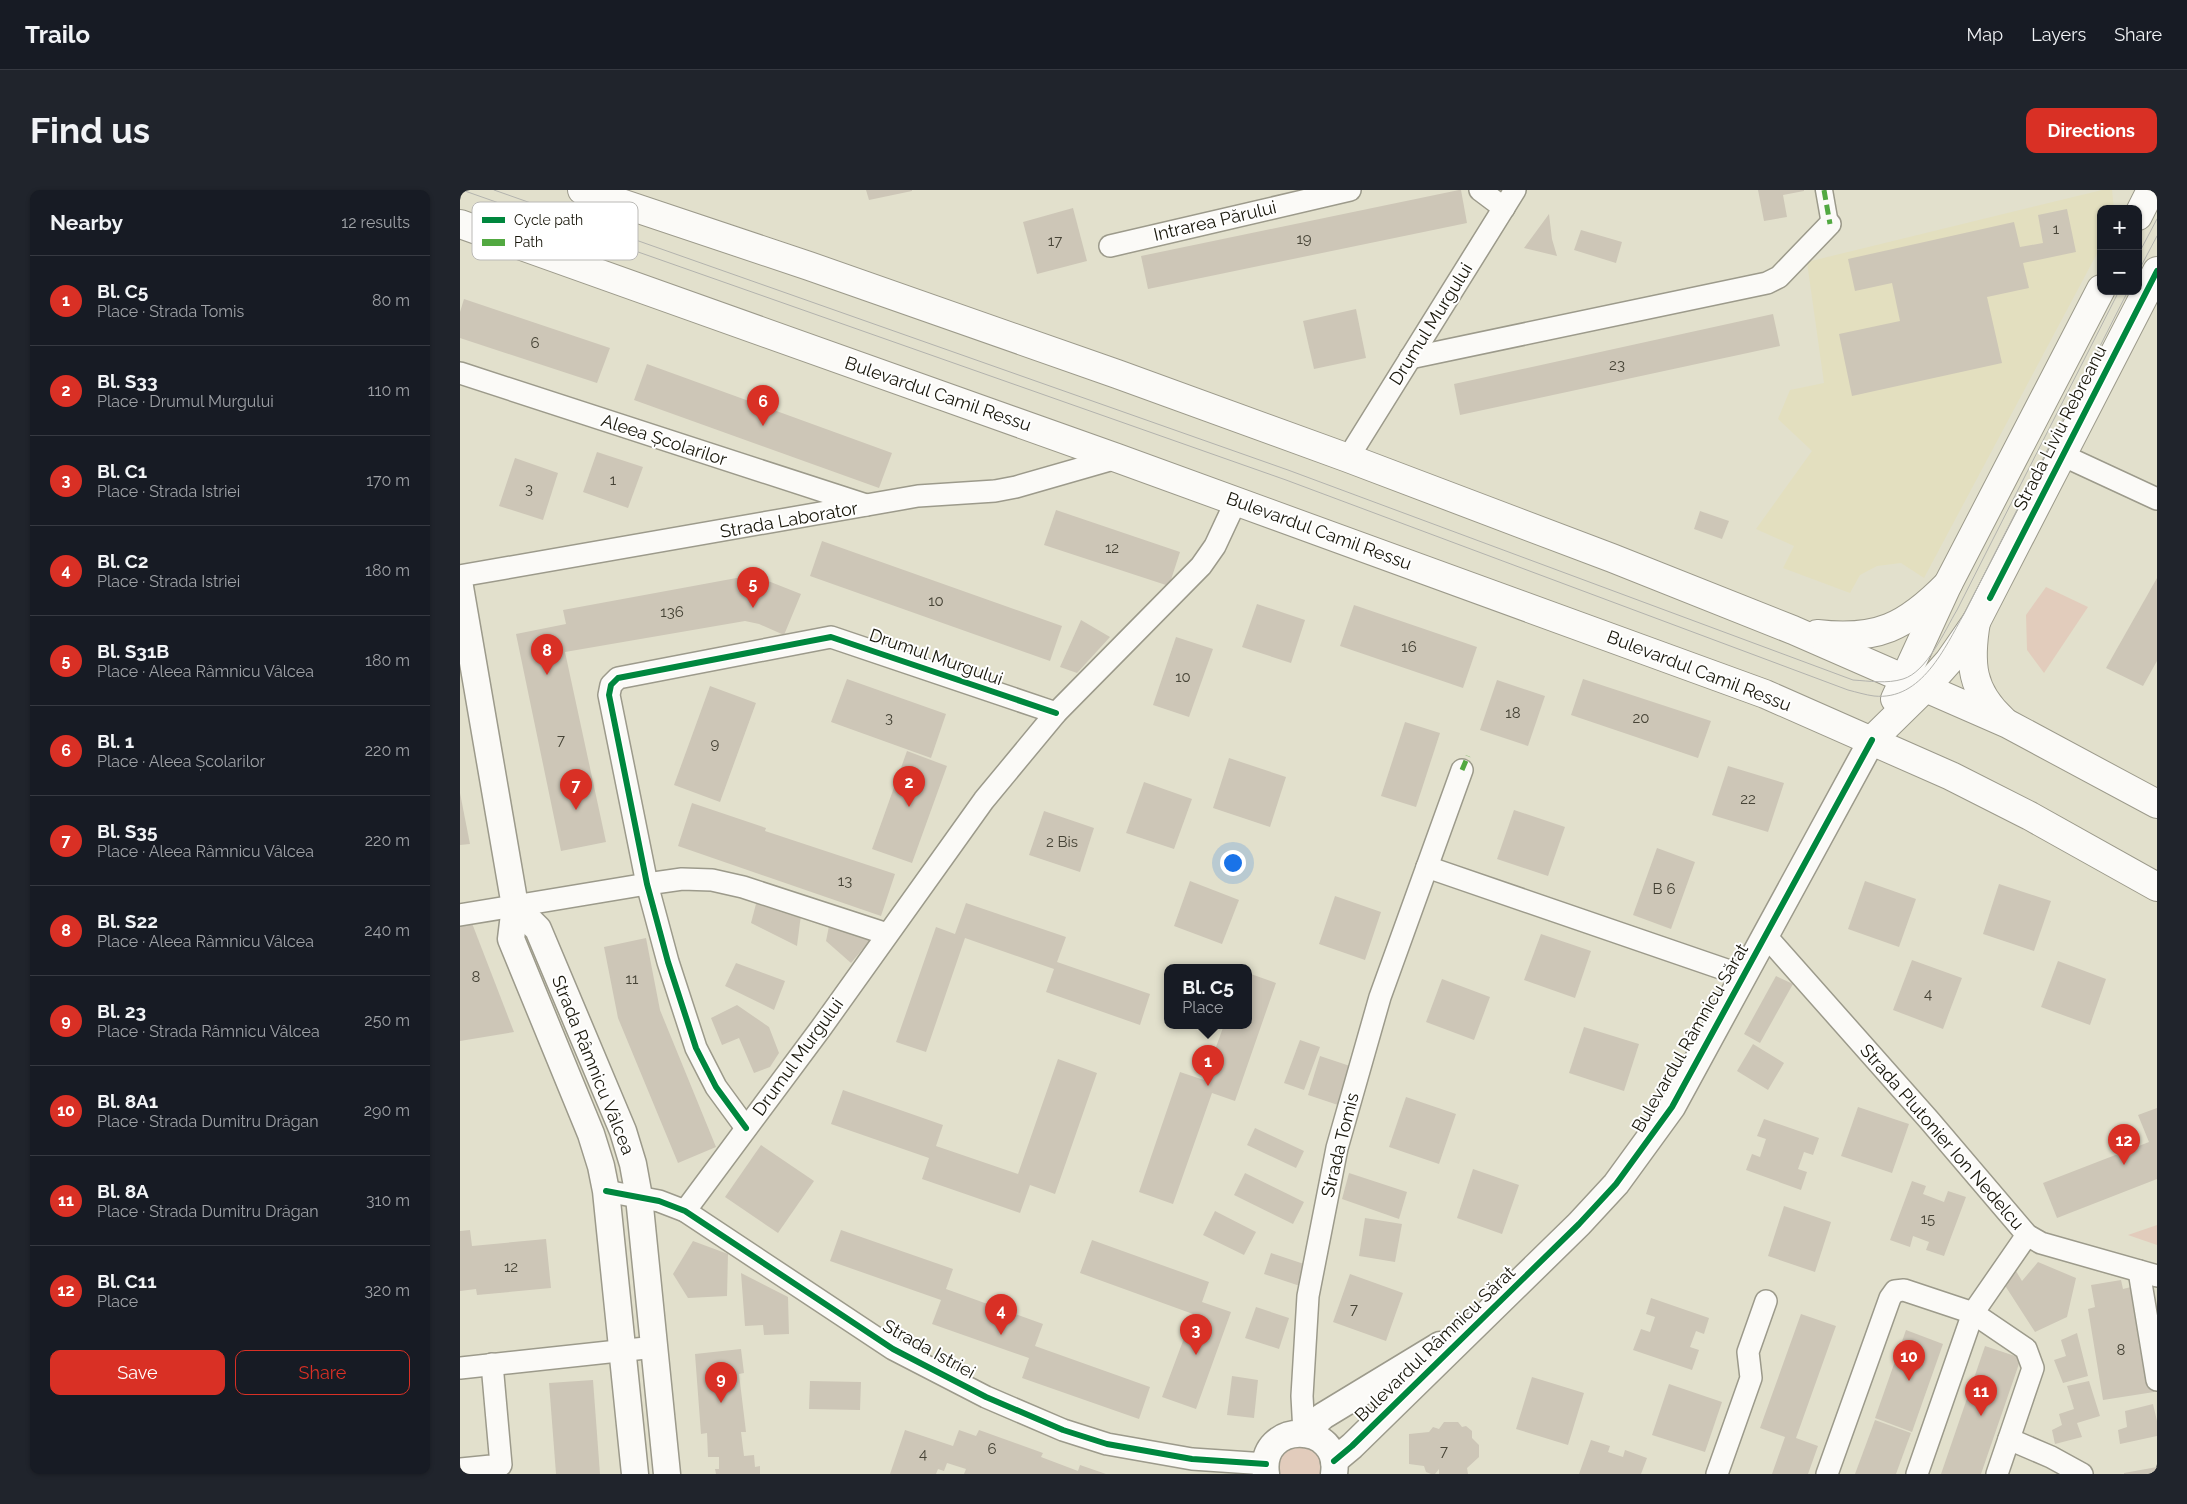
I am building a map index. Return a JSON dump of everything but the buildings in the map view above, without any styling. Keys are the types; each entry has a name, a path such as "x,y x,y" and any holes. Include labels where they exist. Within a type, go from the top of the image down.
{"main road":[{"path":"582,190 618,202"},
{"path":"2142,209 2152,190"},
{"path":"638,209 809,266 1117,374 1348,458 1612,558 1793,630 2008,724 2157,804"},
{"name":"Bulevardul Camil Ressu","path":"460,224 472,228"},
{"name":"Bulevardul Camil Ressu","path":"561,260 1117,458 1765,694 1872,740 2007,804 2157,887"},
{"name":"Strada Liviu Rebreanu","path":"1872,740 1915,684 1949,661 1976,622 2157,271"},
{"name":"Strada Liviu Rebreanu","path":"1915,684 1943,595 2098,295"},
{"path":"1793,630 1837,636 1878,633 1906,620 1943,595"},
{"path":"1943,595 1943,615 1950,621 1960,625 1976,622 1972,644 1973,671 1980,691 1992,710 2008,724"}],"street":[{"name":"Intrarea Părului","path":"1110,246 1318,193 1350,190"},
{"path":"1480,190 1504,208"},
{"name":"Drumul Murgului","path":"1348,458 1515,190"},
{"path":"1410,358 1767,283 1779,277 1830,224 1824,190"},
{"name":"Aleea Școlarilor","path":"460,374 869,506"},
{"path":"2062,454 2157,499"},
{"name":"Strada Laborator","path":"460,576 938,494 995,491 1016,487 1117,458"},
{"name":"Drumul Murgului","path":"685,1211 984,800 1056,712 1201,566 1215,546 1236,501"},
{"name":"Strada Râmnicu Vâlcea","path":"460,587 515,906 511,940 591,1134 606,1192 635,1474"},
{"name":"Drumul Murgului","path":"746,1128 716,1087 696,1048 668,962 647,884 608,695 611,685 618,678 831,637 1056,712"},
{"name":"Bulevardul Râmnicu Sărat","path":"1334,1468 1352,1446 1579,1224 1616,1184 1642,1151 1672,1107 1872,740"},
{"name":"Strada Tomis","path":"1304,1433 1302,1396 1308,1296 1337,1148 1380,996 1462,770"},
{"path":"1427,867 1744,976"},
{"path":"460,916 647,884 682,879 712,880 743,887 887,934"},
{"name":"Strada Râmnicu Vâlcea","path":"515,906 538,929 623,1131 633,1164 639,1197 667,1474"},
{"name":"Strada Plutonier Ion Nedelcu","path":"1766,936 1930,1120 2027,1235 2041,1243 2148,1273"},
{"name":"Strada Istriei","path":"606,1192 659,1201 685,1211 893,1349 986,1397 1063,1430 1107,1444 1265,1470"},
{"path":"1917,1474 1973,1313 2027,1235"},
{"path":"2148,1273 2157,1380"},
{"path":"1827,1474 1890,1298 1895,1291 1904,1290 1973,1313 2026,1349 2033,1368 1997,1474"},
{"path":"1717,1474 1751,1378 1748,1352 1766,1301"},
{"name":"Bulevardul Râmnicu Sărat","path":"1304,1433 1323,1416 1477,1323"},
{"path":"460,1368 655,1347"},
{"path":"460,1469 502,1465 492,1364"},
{"path":"1265,1470 1270,1451 1279,1440 1291,1434 1304,1433 1315,1436 1324,1442 1330,1451 1334,1468"},
{"path":"2009,1439 2052,1457 2082,1474"}],"shaded area":[{"path":"2102,190 2112,190 2114,205 2097,205 2097,254 1924,578 1901,563 1877,566 1860,575 1850,593 1783,568 1794,546 1756,529 1812,451 1778,419 1790,390 1824,383 1807,262"},
{"path":"2046,587 2088,607 2044,673 2027,650 2026,615"},
{"path":"2157,1225 2157,1245 2128,1235"},
{"path":"1299,1443 1320,1453 1324,1474 1277,1474 1279,1455"}],"tram line":[{"path":"462,190 496,202"},
{"path":"494,190 528,202"},
{"path":"2141,250 2157,219"},
{"path":"2142,264 2157,236"},
{"path":"638,241 1288,470 1853,680 1884,682 1897,681 1912,675 1935,649 1957,610 2117,295"},
{"path":"638,252 1286,480 1848,690 1874,696 1891,695 1906,690 1919,681 1940,656 1964,614 2126,295"}],"marked path":[{"path":"1824,190 1830,224"},
{"path":"1462,770 1468,756"}],"cycle path":[{"path":"1990,598 2157,271"},
{"path":"746,1128 716,1087 696,1048 668,962 647,884 609,695 611,685 618,678 831,637 1056,713"},
{"path":"1334,1461 1352,1446 1579,1224 1616,1184 1672,1107 1872,740"},
{"path":"606,1191 659,1201 685,1211 893,1349 986,1397 1063,1430 1107,1444 1192,1459 1266,1464"}],"place":[{"name":"Bl. 1","path":"763,426"},
{"name":"Bl. S31B","path":"753,608"},
{"name":"Bl. S22","path":"547,675"},
{"name":"Bl. S33","path":"909,807"},
{"name":"Bl. S35","path":"576,810"},
{"name":"Bl. C5","path":"1208,1086"},
{"name":"Bl. C11","path":"2124,1165"},
{"name":"Bl. C2","path":"1001,1335"},
{"name":"Bl. C1","path":"1196,1355"},
{"name":"Bl. 8A1","path":"1909,1381"},
{"name":"Bl. 23","path":"721,1403"},
{"name":"Bl. 8A","path":"1981,1416"}]}
